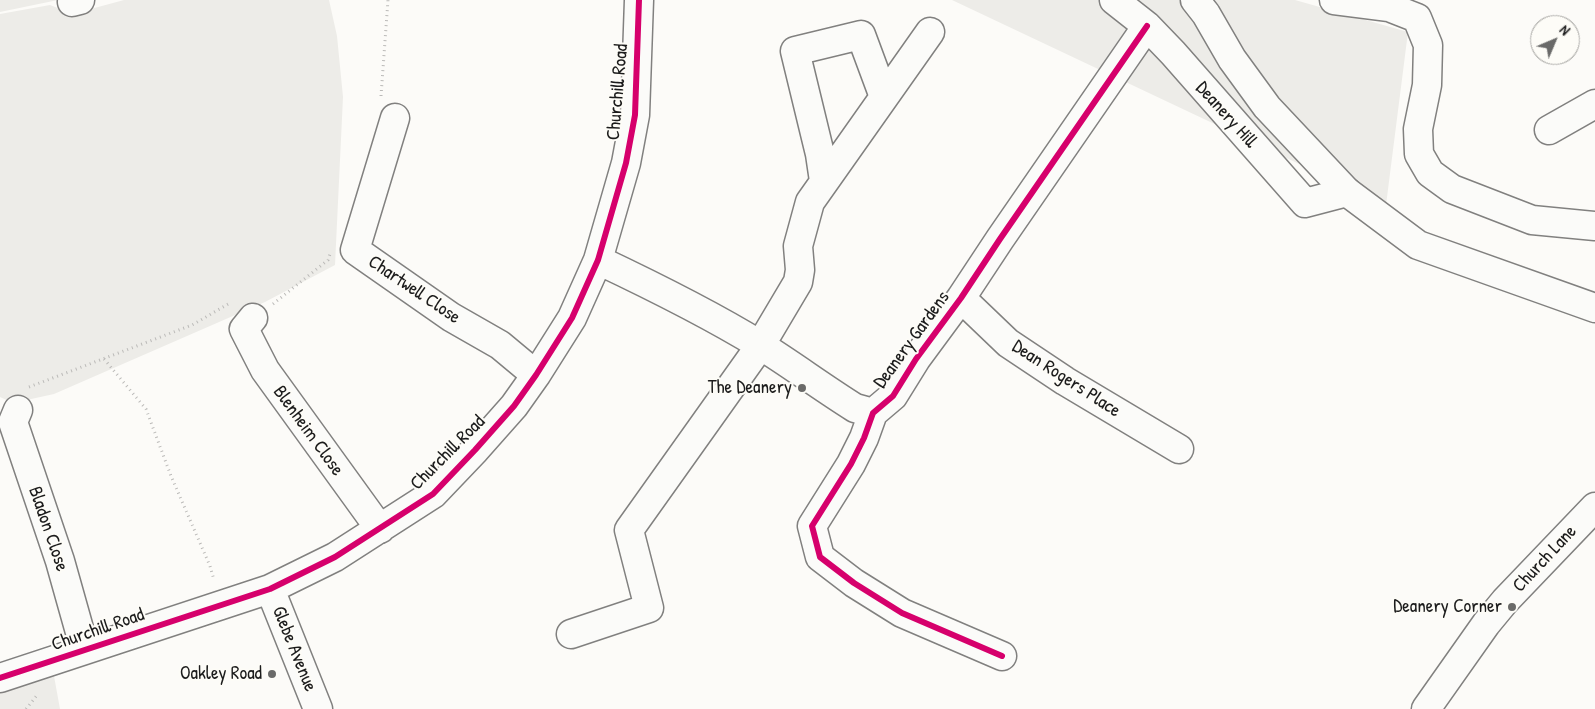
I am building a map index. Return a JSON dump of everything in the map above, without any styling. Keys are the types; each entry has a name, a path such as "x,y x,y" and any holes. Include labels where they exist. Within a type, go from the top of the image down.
{"street":[{"path":"73,0 72,2 80,0"},
{"name":"Churchill Road","path":"0,678 270,589 336,558 433,494 475,450 514,406 536,375 572,318 598,260 624,172 635,114 639,0"},
{"name":"Deanery Hill","path":"1114,0 1147,26 1173,53 1305,203 1347,192"},
{"name":"Deanery Hill","path":"1196,0 1232,59 1267,107 1347,192 1418,244 1595,308"},
{"path":"1334,0 1389,7 1417,18 1428,45 1427,85 1418,128 1419,154 1430,173 1452,189 1532,220 1595,226"},
{"name":"Deanery Gardens","path":"1002,656 902,613 854,583 820,557 812,526 851,464 864,438 872,413 893,396 916,358 961,298 1147,26"},
{"path":"572,634 649,608 629,530 760,346 798,282 800,270 798,246 810,202 930,32"},
{"path":"824,181 820,154 795,50 862,35 884,97"},
{"path":"1549,130 1595,104"},
{"name":"Chartwell Close","path":"387,110 344,255 500,345 536,375"},
{"name":"Deanery Gardens","path":"598,260 658,289 760,346 855,408 872,413"},
{"name":"Dean Rogers Place","path":"961,298 1008,343 1065,382 1180,449"},
{"name":"Blenheim Close","path":"242,319 265,370 380,529"},
{"name":"Bladon Close","path":"22,399 12,422 60,562 85,650"},
{"name":"Church Lane","path":"1426,709 1486,624 1505,601 1595,507"},
{"name":"Glebe Avenue","path":"270,589 318,709"}],"path":[{"path":"387,110 382,93 388,0"},
{"path":"22,399 104,359 192,325 242,319 280,299 328,260 344,255"},
{"path":"104,359 146,410 171,476 210,566 221,605"}],"shaded area":[{"path":"0,0 58,0 0,12"},
{"path":"124,0 329,0 337,36 343,97 335,265 265,302 54,394 13,403 0,397 0,14 50,5 76,13"},
{"path":"952,0 1295,0 1408,32 1386,205"},
{"path":"54,676 60,709 0,709 0,691"}],"cycle path":[{"path":"0,678 270,589 335,557 433,494 475,450 514,406 536,375 572,318 598,260 626,163 635,115 639,0"},
{"path":"1002,656 902,613 854,583 820,557 812,526 851,464 864,438 873,413 893,396 916,359 961,298 1147,26"}],"place":[{"name":"The Deanery","path":"802,388"},
{"name":"Deanery Corner","path":"1512,607"},
{"name":"Oakley Road","path":"272,674"}]}
